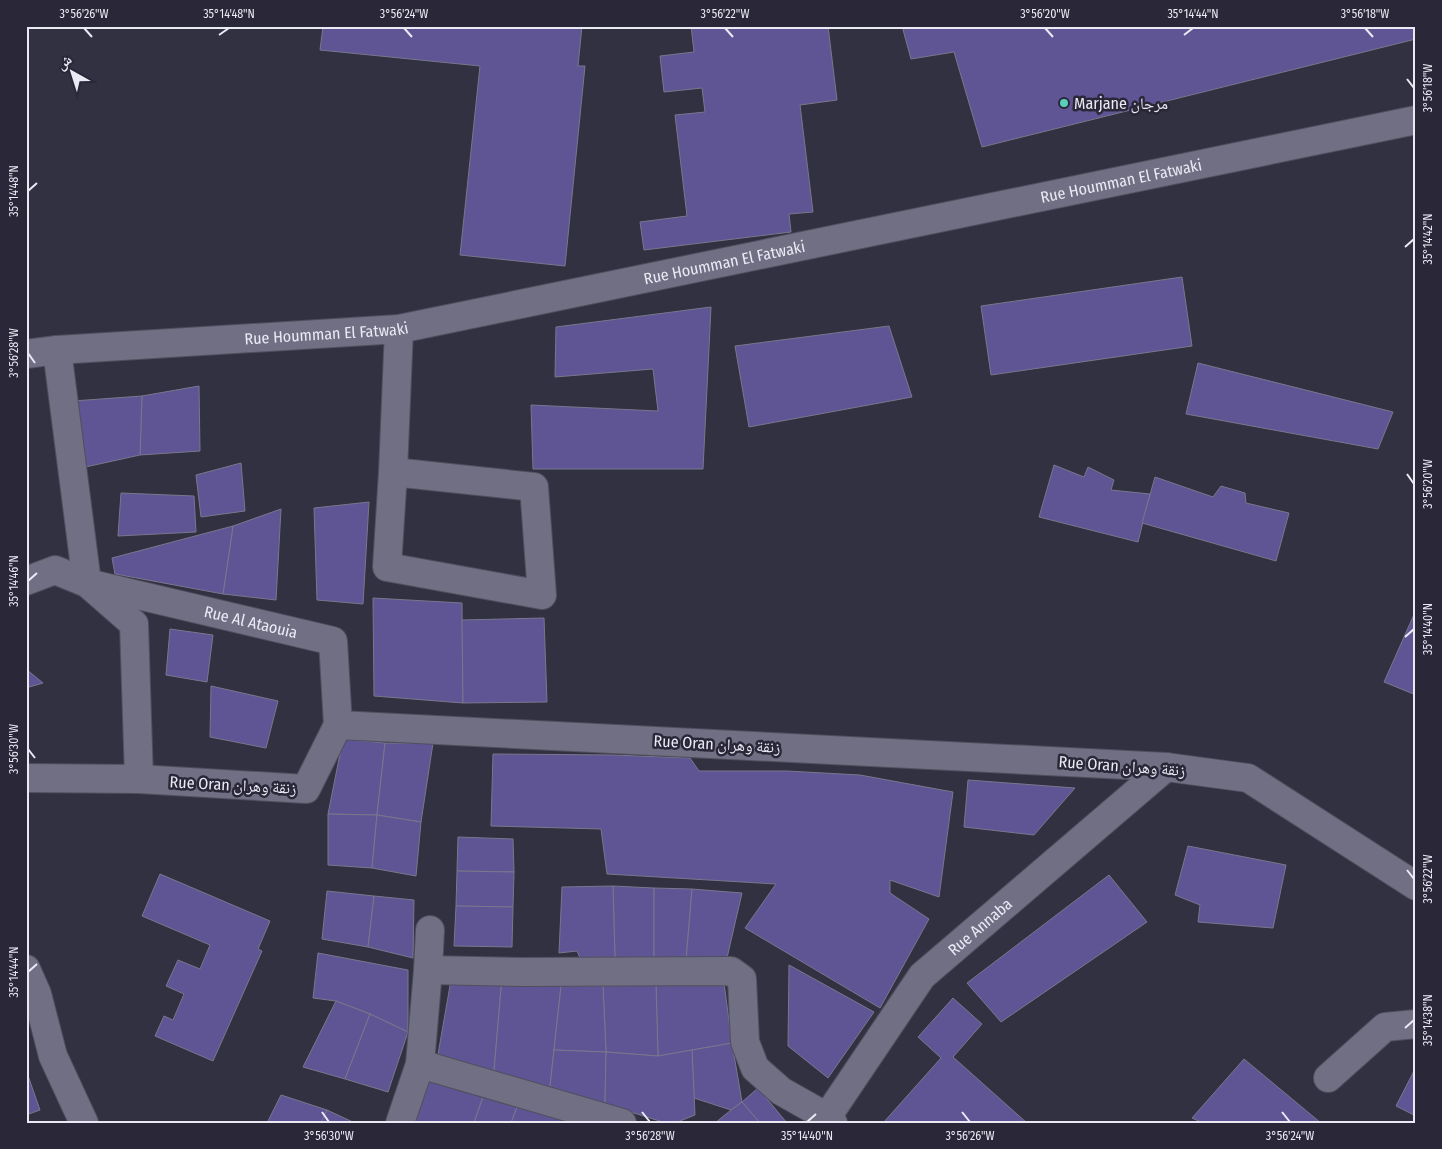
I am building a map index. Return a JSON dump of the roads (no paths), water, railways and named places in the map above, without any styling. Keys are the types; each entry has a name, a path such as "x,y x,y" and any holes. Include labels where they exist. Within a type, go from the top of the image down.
{"street":[{"name":"Rue Houmman El Fatwaki","path":"26,354 57,350 399,329 1416,120"},
{"path":"393,472 534,487 542,595 387,568 399,329"},
{"path":"57,350 87,583"},
{"path":"26,581 55,570 87,583 134,624 139,779"},
{"name":"Rue Al Ataouia","path":"87,583 332,641 338,725"},
{"name":"Rue Oran زنقة وهران","path":"26,778 139,779 306,789 338,725 1166,767 1248,778 1416,886"},
{"name":"Rue Annaba","path":"830,1120 922,976 1166,767"},
{"path":"400,1123 420,1064 430,930"},
{"path":"26,969 31,996 53,1056 84,1123"},
{"path":"428,970 523,972 731,971 742,979 745,1042 755,1068 781,1091 830,1120"},
{"path":"1328,1078 1384,1027 1416,1024"},
{"path":"420,1064 622,1123"}],"place":[{"name":"Marjane مرجان","path":"1064,103"}]}
